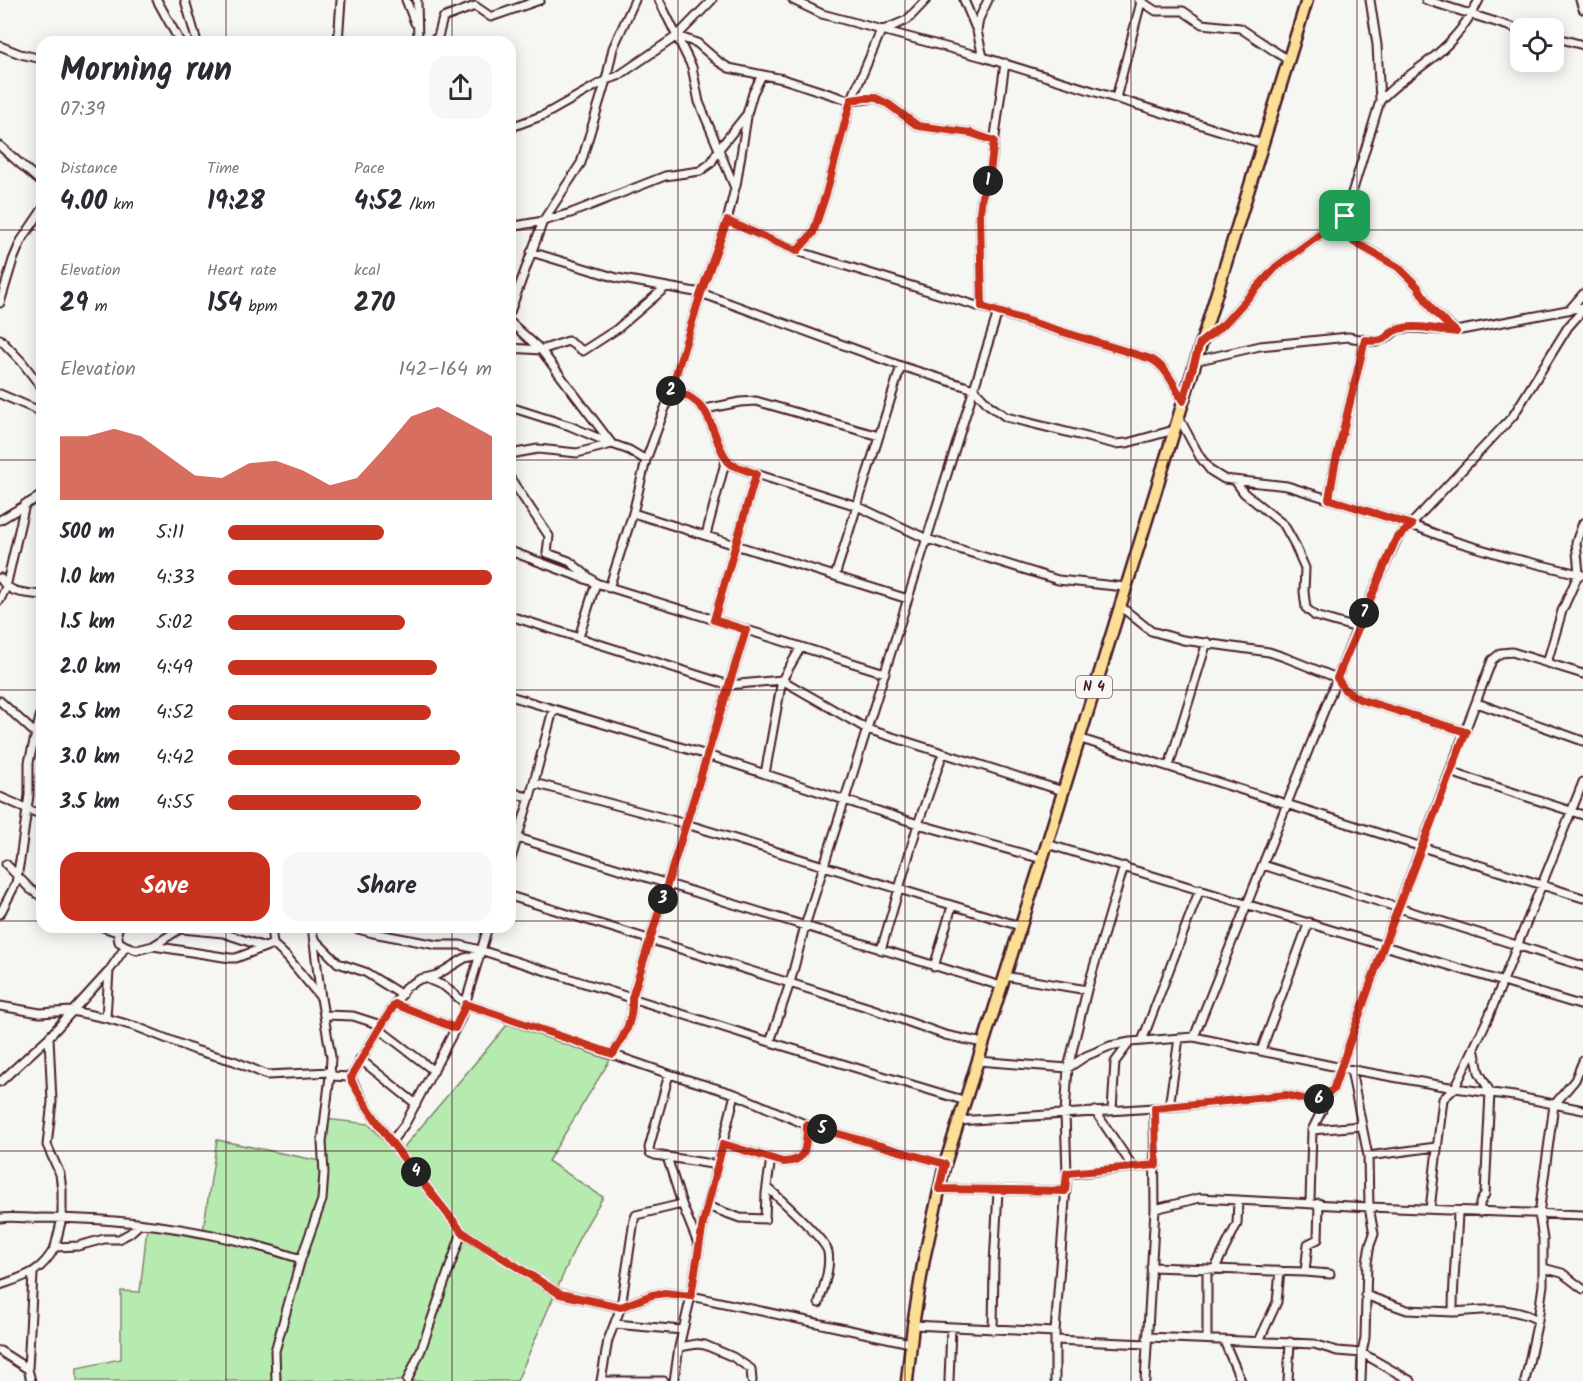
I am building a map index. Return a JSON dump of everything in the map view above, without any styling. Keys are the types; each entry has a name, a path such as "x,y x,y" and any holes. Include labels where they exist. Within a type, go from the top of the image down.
{"main road":[{"name":"N 4","path":"907,1381 910,1343 924,1259 945,1164 1047,843 1307,0"}],"street":[{"path":"157,0 177,36"},
{"path":"185,0 195,36"},
{"path":"338,36 341,0"},
{"path":"406,0 418,32"},
{"path":"417,0 418,36"},
{"path":"438,36 443,18 467,6 470,0"},
{"path":"443,18 475,6 490,17 540,0"},
{"path":"516,295 543,221 581,163 606,80 613,48 635,0"},
{"path":"659,0 692,67 699,102 735,188"},
{"path":"516,125 544,115 618,75 677,36 712,0"},
{"path":"793,0 822,14 1005,63 1263,144"},
{"path":"797,251 813,233 851,100 881,31 907,20 926,0"},
{"path":"964,0 977,32 983,57"},
{"path":"977,32 983,9 988,0"},
{"path":"1370,0 1377,45 1380,101 1345,216 1347,231 1354,242 1398,267 1417,286 1433,311 1456,332"},
{"path":"1426,0 1510,26"},
{"path":"1380,101 1388,92 1437,54 1471,14 1479,0"},
{"path":"1580,0 1583,9"},
{"path":"1116,98 1140,1 1156,11 1183,11 1202,24 1240,28 1288,60"},
{"path":"439,36 443,18"},
{"path":"677,36 697,43 729,68 783,80 851,100 876,98 918,126 971,133 994,141"},
{"path":"1564,40 1583,45"},
{"path":"0,46 36,58"},
{"path":"982,307 980,212 982,196 989,180 1005,63"},
{"path":"609,588 633,513 646,460 727,221 735,188 747,114 753,93 762,75"},
{"path":"516,226 543,221 582,209 665,176 700,171 711,163 719,149 747,114"},
{"path":"0,146 36,178"},
{"path":"1200,343 1224,324 1276,267 1345,216"},
{"path":"0,303 21,241 36,219"},
{"path":"727,221 797,251 1151,359 1160,364 1183,401"},
{"path":"531,252 617,278 701,293 901,366 974,389 989,405 1006,417 1104,443 1127,443 1174,430"},
{"path":"516,348 541,350 568,341 583,351 617,329 666,286"},
{"path":"1570,309 1583,294"},
{"path":"1196,361 1260,346 1348,337 1377,342 1387,338 1398,329 1414,328 1456,332 1583,308"},
{"path":"1194,1037 1337,678 1396,539 1412,525 1513,416 1568,327 1583,308"},
{"path":"770,1042 998,312"},
{"path":"516,327 541,350 612,444"},
{"path":"0,339 36,380"},
{"path":"1329,499 1335,464 1365,340"},
{"path":"835,576 901,366"},
{"path":"668,400 676,391 694,400 705,410 730,464 857,506 927,540 1058,580 1125,586"},
{"path":"0,394 36,409"},
{"path":"705,410 756,401 879,436"},
{"path":"516,409 570,426 629,450 646,460"},
{"path":"1178,416 1200,457 1211,471 1224,479 1287,486 1497,554 1581,574"},
{"path":"516,453 538,449 577,453 612,444"},
{"path":"706,535 726,459"},
{"path":"714,620 756,474"},
{"path":"1236,482 1244,493 1284,525 1293,541 1305,568 1306,608 1315,616 1358,628"},
{"path":"516,487 549,536 547,553 569,561 596,583"},
{"path":"0,520 36,498"},
{"path":"0,600 6,587 25,504"},
{"path":"633,513 908,599"},
{"path":"1547,663 1562,611 1581,574 1576,542 1583,523"},
{"path":"516,553 609,588 885,672"},
{"path":"0,578 12,591 36,594"},
{"path":"579,637 596,583"},
{"path":"1120,606 1151,631 1183,640 1269,652 1337,678 1345,690 1359,699 1466,732"},
{"path":"516,618 729,685 782,680 867,729 1063,790"},
{"path":"613,1054 626,1033 633,1015 632,998 746,630"},
{"path":"1169,766 1207,642"},
{"path":"765,774 782,680 801,647"},
{"path":"958,1121 1169,1107 1286,1095 1312,1101 1333,1090 1384,945 1492,660 1501,653 1512,652 1583,674"},
{"path":"516,698 707,755 918,824 1042,859"},
{"path":"0,701 36,733"},
{"path":"1477,703 1583,741"},
{"path":"516,844 553,710"},
{"path":"0,712 10,712"},
{"path":"1078,738 1583,898"},
{"path":"0,914 16,883 29,795 29,762 36,743"},
{"path":"881,950 918,824 943,753"},
{"path":"1450,772 1583,815"},
{"path":"1430,1209 1443,1099 1455,1088 1474,1047 1583,782"},
{"path":"534,783 686,824 1020,926"},
{"path":"516,793 530,797"},
{"path":"29,795 36,808"},
{"path":"0,797 36,813"},
{"path":"518,838 934,967 1002,981 1087,990"},
{"path":"1047,843 1583,1006"},
{"path":"3,863 20,860"},
{"path":"3,863 36,893"},
{"path":"1263,865 1517,943 1583,966"},
{"path":"1055,1381 1055,1336 1067,1173 1065,1113 1068,1068 1087,990 1124,867"},
{"path":"1142,1041 1200,889"},
{"path":"516,898 870,1008 945,1035 983,1043"},
{"path":"934,967 952,906"},
{"path":"1261,1051 1310,922"},
{"path":"118,933 119,942 137,950 153,946 175,933"},
{"path":"222,933 265,947"},
{"path":"272,933 273,944 288,958 321,998"},
{"path":"276,1381 275,1351 301,1259 322,1200 324,1173 322,1142 331,1057 313,933"},
{"path":"373,933 437,945 460,945 966,1101"},
{"path":"391,1142 405,1124 434,1071 466,1004 486,933"},
{"path":"315,940 338,963 365,972 402,994"},
{"path":"153,946 236,958 273,944"},
{"path":"0,1083 49,1037 109,971 126,946"},
{"path":"480,952 436,975 413,982 395,1004 351,1077 364,1102 391,1142 462,1232 560,1294 621,1307 652,1295 665,1293 691,1296 910,1343"},
{"path":"106,1018 109,971"},
{"path":"425,978 450,989 466,1004 669,1074 735,1094 807,1125 945,1164"},
{"path":"395,1004 455,1028"},
{"path":"0,1006 40,1013 72,1011 106,1018 273,1076 312,1071 351,1077"},
{"path":"325,1014 353,1016 380,1027 434,1071"},
{"path":"0,1285 33,1274 47,1262 55,1247 62,1218 60,1173 47,1144 52,1102 49,1037"},
{"path":"978,1061 1068,1068 1086,1056 1110,1046 1130,1042 1194,1037 1351,1070 1490,1092 1583,1110"},
{"path":"1169,1107 1179,1038"},
{"path":"1112,1110 1115,1062 1130,1042"},
{"path":"1474,1047 1479,1072 1490,1092 1485,1194 1480,1203 1480,1212"},
{"path":"360,1059 416,1104"},
{"path":"1525,1381 1543,1285 1543,1239 1539,1214 1554,1105 1575,1080 1583,1061"},
{"path":"1351,1070 1368,1156 1370,1207 1374,1234 1367,1263 1365,1338 1361,1381"},
{"path":"669,1074 649,1148 650,1153 718,1165"},
{"path":"674,1381 707,1206 735,1094"},
{"path":"1310,1202 1312,1130 1322,1110 1321,1098"},
{"path":"1145,1381 1155,1209 1155,1108"},
{"path":"1095,1112 1133,1167"},
{"path":"723,1144 783,1162 792,1162 799,1158 806,1146 807,1125"},
{"path":"1312,1130 1362,1126"},
{"path":"1368,1156 1436,1147"},
{"path":"667,1157 699,1247"},
{"path":"707,1206 740,1218 765,1219 771,1158"},
{"path":"1067,1173 1156,1165"},
{"path":"767,1187 828,1249 829,1262 819,1303"},
{"path":"939,1189 1065,1191"},
{"path":"993,1330 998,1191"},
{"path":"1155,1209 1200,1198 1583,1215"},
{"path":"1207,1339 1211,1270 1236,1224 1238,1200"},
{"path":"661,1381 602,1381 608,1340 621,1307 636,1215 682,1203"},
{"path":"1305,1272 1308,1244 1318,1239 1320,1203"},
{"path":"1453,1312 1458,1211"},
{"path":"0,1218 62,1218 140,1224 260,1245 301,1259"},
{"path":"55,1247 78,1246 104,1239 119,1239 140,1224"},
{"path":"407,1381 421,1350 462,1232"},
{"path":"1151,1267 1305,1272 1330,1275"},
{"path":"1543,1268 1562,1273 1583,1289"},
{"path":"1259,1341 1277,1302 1280,1271"},
{"path":"31,1381 28,1369 33,1274"},
{"path":"1365,1295 1407,1310 1453,1312 1510,1310 1524,1312 1538,1320"},
{"path":"615,1324 682,1330"},
{"path":"913,1324 1147,1341 1207,1339 1314,1344 1337,1351 1362,1353 1401,1379 1411,1381"},
{"path":"949,1381 951,1327"},
{"path":"1224,1341 1241,1381"},
{"path":"1288,1381 1290,1342"},
{"path":"679,1347 701,1344 733,1357 751,1369 752,1381"},
{"path":"1,1352 28,1369"}],"green space":[{"path":"508,1024 610,1060 548,1161 603,1197 580,1236 517,1381 77,1381 77,1368 121,1359 121,1291 140,1292 147,1228 202,1238 217,1140 320,1161 325,1119 369,1124 397,1155"}],"route":[{"path":"876,98 918,126 971,133 994,141 989,180 982,196 980,212 982,307 1151,359 1160,364 1183,401 1200,343 1224,324 1276,267 1345,216 1347,231 1354,242 1398,267 1417,286 1433,311 1456,332 1414,328 1398,329 1387,338 1377,342 1365,340 1335,464 1329,499 1412,525 1396,539 1337,678 1345,690 1359,699 1466,732 1384,945 1333,1090 1312,1101 1286,1095 1155,1108 1156,1165 1067,1173 1065,1191 939,1189 945,1164 807,1125 806,1146 799,1158 792,1162 783,1162 723,1144 703,1223 691,1296 673,1293 652,1295 621,1307 560,1294 462,1232 391,1142 364,1102 351,1077 395,1004 455,1028 466,1004 613,1054 626,1033 633,1015 632,998 746,630 714,620 756,474 730,464 705,410 694,400 676,391 668,400 701,293 727,221 797,251 813,233 851,100 876,98"}]}
